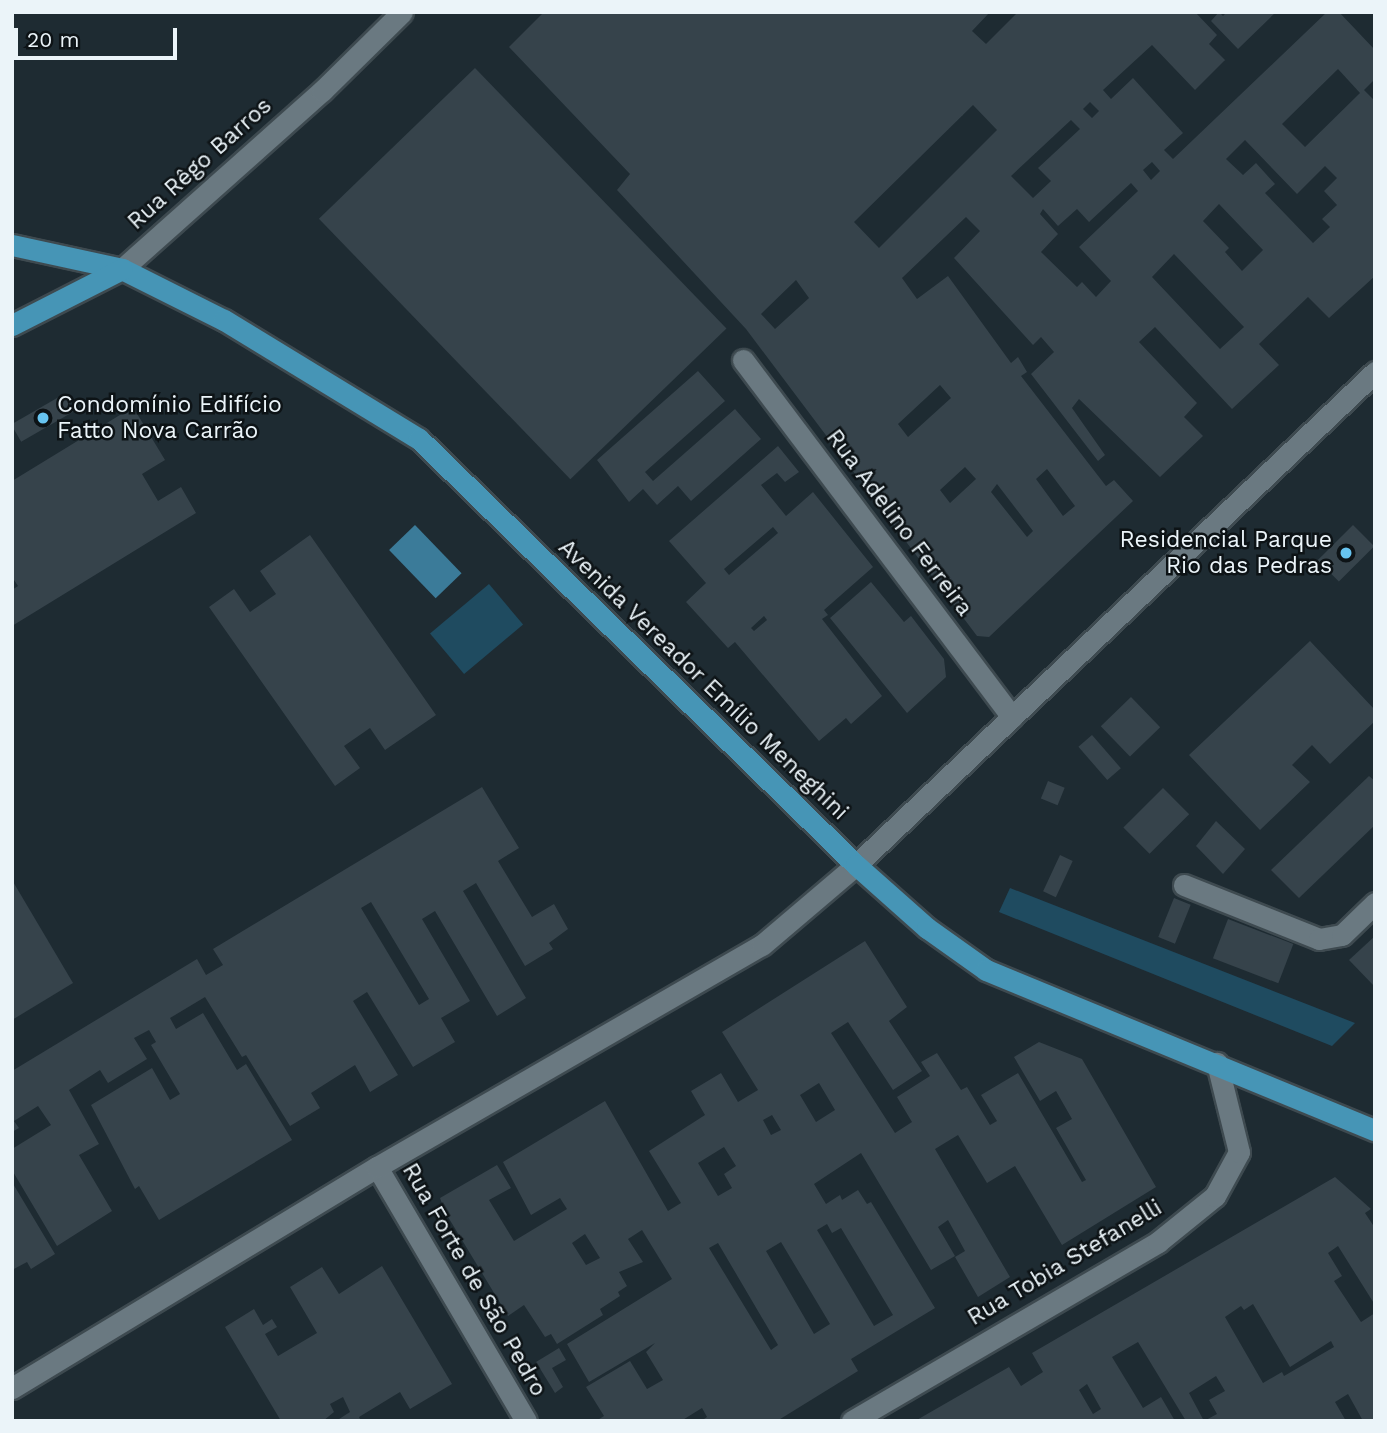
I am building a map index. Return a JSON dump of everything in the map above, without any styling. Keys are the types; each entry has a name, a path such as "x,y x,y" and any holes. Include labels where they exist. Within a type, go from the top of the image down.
{"main road":[{"name":"Avenida Vereador Emílio Meneghini","path":"12,245 122,270 223,320 419,439 856,865 927,928 986,970 1375,1130"},
{"name":"Rua Rêgo Barros","path":"12,325 122,270"}],"street":[{"name":"Rua Rêgo Barros","path":"122,270 322,90 402,12"},
{"name":"Rua Adelino Ferreira","path":"743,360 1012,717"},
{"path":"12,1388 377,1167 762,945 856,865 1375,373"},
{"path":"1184,884 1319,939 1342,935 1375,902"},
{"name":"Rua Tobia Stefanelli","path":"852,1421 1158,1242 1215,1196 1239,1152 1217,1063"},
{"name":"Rua Forte de São Pedro","path":"377,1167 526,1421"}],"shaded area":[{"path":"415,525 462,573 436,598 389,550"},
{"path":"489,584 523,625 464,674 430,633"},
{"path":"1010,888 1355,1023 1332,1046 999,912"}],"building":[{"path":"544,12 990,12 972,31 986,44 1018,12 1195,12 1217,35 1209,44 1225,60 1195,90 1152,45 1103,90 1111,99 1133,78 1183,133 1164,150 1173,159 1327,12 1339,12 1375,50 1375,79 1364,90 1375,101 1375,276 1329,318 1308,297 1259,344 1279,365 1232,409 1155,327 1139,342 1197,403 1184,417 1203,436 1160,477 1079,399 1072,408 1105,455 1098,461 1031,374 1054,352 1041,337 1033,345 954,258 980,231 966,217 902,278 917,299 948,276 1011,363 1018,357 1027,372 1021,376 1106,486 1114,480 1133,501 989,637 977,636 746,329 617,190 630,174 509,47","holes":["1338,69 1360,93 1305,147 1282,124","1090,102 1099,111 1092,118 1083,109","973,105 997,130 879,248 854,222","1071,120 1080,129 1038,168 1051,181 1033,198 1011,176","1245,140 1297,194 1325,166 1337,178 1324,191 1337,205 1322,219 1330,227 1313,243 1265,193 1275,184 1256,163 1243,175 1226,159","1152,162 1160,171 1151,180 1143,170","1131,183 1138,191 1079,247 1111,281 1096,297 1082,282 1077,287 1041,252 1058,234 1040,214 1043,209 1058,226 1077,209 1089,222","1219,204 1263,250 1242,271 1225,252 1229,248 1203,221","1174,254 1244,327 1220,349 1152,277","796,280 809,298 775,329 761,314","940,385 951,398 908,437 898,424","965,467 976,479 950,503 940,490","1047,469 1075,506 1063,516 1036,479","997,484 1033,531 1027,537 991,492"]},
{"path":"1219,12 1223,16 1227,12 1276,12 1238,49 1211,21"},
{"path":"475,68 726,328 570,479 319,219"},
{"path":"698,371 725,401 645,472 653,481 735,409 761,439 691,501 678,486 657,505 643,489 629,502 597,460"},
{"name":"Condomínio Edifício Fatto Nova Carrão","path":"64,394 74,411 21,442 12,424"},
{"path":"133,407 165,460 142,474 158,501 181,487 196,513 12,626 12,590 18,586 12,577 12,481"},
{"path":"778,446 799,472 785,482 777,473 761,485 786,516 813,492 873,567 824,610 828,615 822,619 882,696 851,724 846,718 819,741 735,642 728,648 686,602 706,583 669,541","holes":["773,527 778,533 729,575 724,569","764,616 767,620 754,631 751,628"]},
{"name":"Residencial Parque Rio das Pedras","path":"1353,525 1374,546 1339,582 1318,560"},
{"path":"310,535 436,715 385,750 370,728 344,746 360,768 335,786 209,607 234,589 250,612 276,594 260,571"},
{"path":"871,582 904,622 911,616 944,659 946,677 907,713 830,618"},
{"path":"1310,641 1375,710 1375,721 1330,764 1312,745 1292,765 1310,782 1260,830 1189,755"},
{"path":"1131,697 1160,727 1130,756 1101,726"},
{"path":"1092,735 1121,768 1107,780 1078,747"},
{"path":"1369,776 1375,781 1375,825 1299,898 1271,870"},
{"path":"1048,781 1065,788 1058,805 1041,799"},
{"path":"482,787 519,848 498,861 532,917 554,904 568,929 549,943 553,949 525,966 476,883 463,891 526,998 497,1016 435,911 422,919 470,1001 441,1018 455,1042 413,1067 367,992 353,1001 398,1075 370,1092 355,1065 311,1093 320,1108 290,1126 246,1055 242,1057 205,997 170,1018 176,1029 203,1013 237,1070 246,1064 292,1140 159,1220 139,1186 135,1189 91,1105 152,1068 170,1100 180,1094 151,1045 156,1042 149,1030 134,1038 147,1059 108,1083 100,1070 69,1090 99,1144 79,1155 112,1211 57,1246 12,1170 12,1149 51,1125 38,1106 14,1121 19,1128 12,1132 12,1071 197,959 206,975 223,965 213,949","holes":["371,902 429,999 419,1005 361,908"]},
{"path":"1163,788 1189,814 1150,854 1123,828"},
{"path":"1216,821 1245,849 1223,874 1196,846"},
{"path":"1060,855 1073,861 1056,897 1043,891"},
{"path":"12,880 73,983 12,1020"},
{"path":"1174,898 1191,905 1175,944 1158,937"},
{"path":"1228,919 1293,944 1278,983 1213,958"},
{"path":"1375,936 1375,987 1349,960"},
{"path":"865,941 907,1007 889,1021 922,1071 893,1090 848,1022 831,1033 895,1133 912,1122 897,1097 930,1076 921,1062 937,1053 961,1090 967,1087 990,1125 997,1121 981,1095 1018,1073 1082,1182 1086,1180 1056,1128 1072,1119 1056,1091 1040,1101 1014,1057 1039,1042 1082,1059 1156,1187 1062,1245 1015,1166 987,1183 958,1135 935,1149 1010,1277 978,1297 955,1257 965,1251 948,1220 938,1227 955,1256 931,1270 861,1153 814,1184 826,1204 840,1195 842,1200 858,1190 867,1204 871,1202 935,1308 851,1359 858,1371 777,1421 701,1421 707,1417 702,1408 681,1421 596,1421 604,1416 586,1387 630,1361 647,1389 663,1380 646,1352 655,1343 589,1382 567,1344 672,1279 642,1230 628,1239 643,1262 619,1272 627,1286 618,1292 620,1296 600,1309 603,1315 557,1344 551,1334 545,1337 524,1305 508,1316 445,1212 440,1198 497,1165 511,1188 489,1200 514,1241 567,1209 560,1198 531,1215 503,1162 605,1101 668,1211 681,1203 649,1151 705,1115 691,1091 721,1073 738,1102 758,1090 722,1032","holes":["819,1083 835,1110 816,1122 800,1095","772,1115 781,1130 771,1135 763,1120","724,1147 736,1166 724,1174 732,1188 718,1196 698,1163","827,1224 832,1233 841,1228 893,1315 874,1326 817,1230","585,1234 600,1258 586,1265 572,1243","781,1242 830,1324 814,1334 766,1251","718,1243 778,1345 771,1350 709,1248"]},
{"path":"1335,1177 1371,1209 1365,1213 1375,1228 1375,1305 1338,1246 1328,1253 1342,1276 1334,1281 1361,1322 1375,1313 1375,1421 1363,1421 1348,1394 1335,1402 1346,1421 1204,1421 1186,1421 1138,1342 1112,1357 1143,1408 1161,1397 1175,1421 915,1421 1009,1367 1021,1386 1043,1372 1032,1353","holes":["1253,1304 1290,1367 1331,1341 1334,1347 1284,1376 1282,1372 1263,1383 1225,1317 1241,1306 1244,1310","1216,1376 1225,1391 1209,1400 1217,1414 1204,1421 1189,1393","1087,1384 1101,1409 1093,1414 1079,1390"]},
{"path":"12,1182 55,1254 31,1269 27,1262 12,1270"},
{"path":"382,1266 452,1384 410,1409 400,1392 359,1417 361,1421 336,1421 350,1412 343,1397 330,1404 334,1412 323,1421 281,1421 225,1327 254,1309 263,1325 272,1319 277,1327 265,1334 278,1356 317,1333 290,1287 322,1267 339,1294"},
{"path":"559,1348 566,1360 552,1368 563,1387 555,1393 536,1362"}],"place":[{"name":"Condomínio Edifício Fatto Nova Carrão","path":"43,418"},
{"name":"Residencial Parque Rio das Pedras","path":"1346,553"}]}
